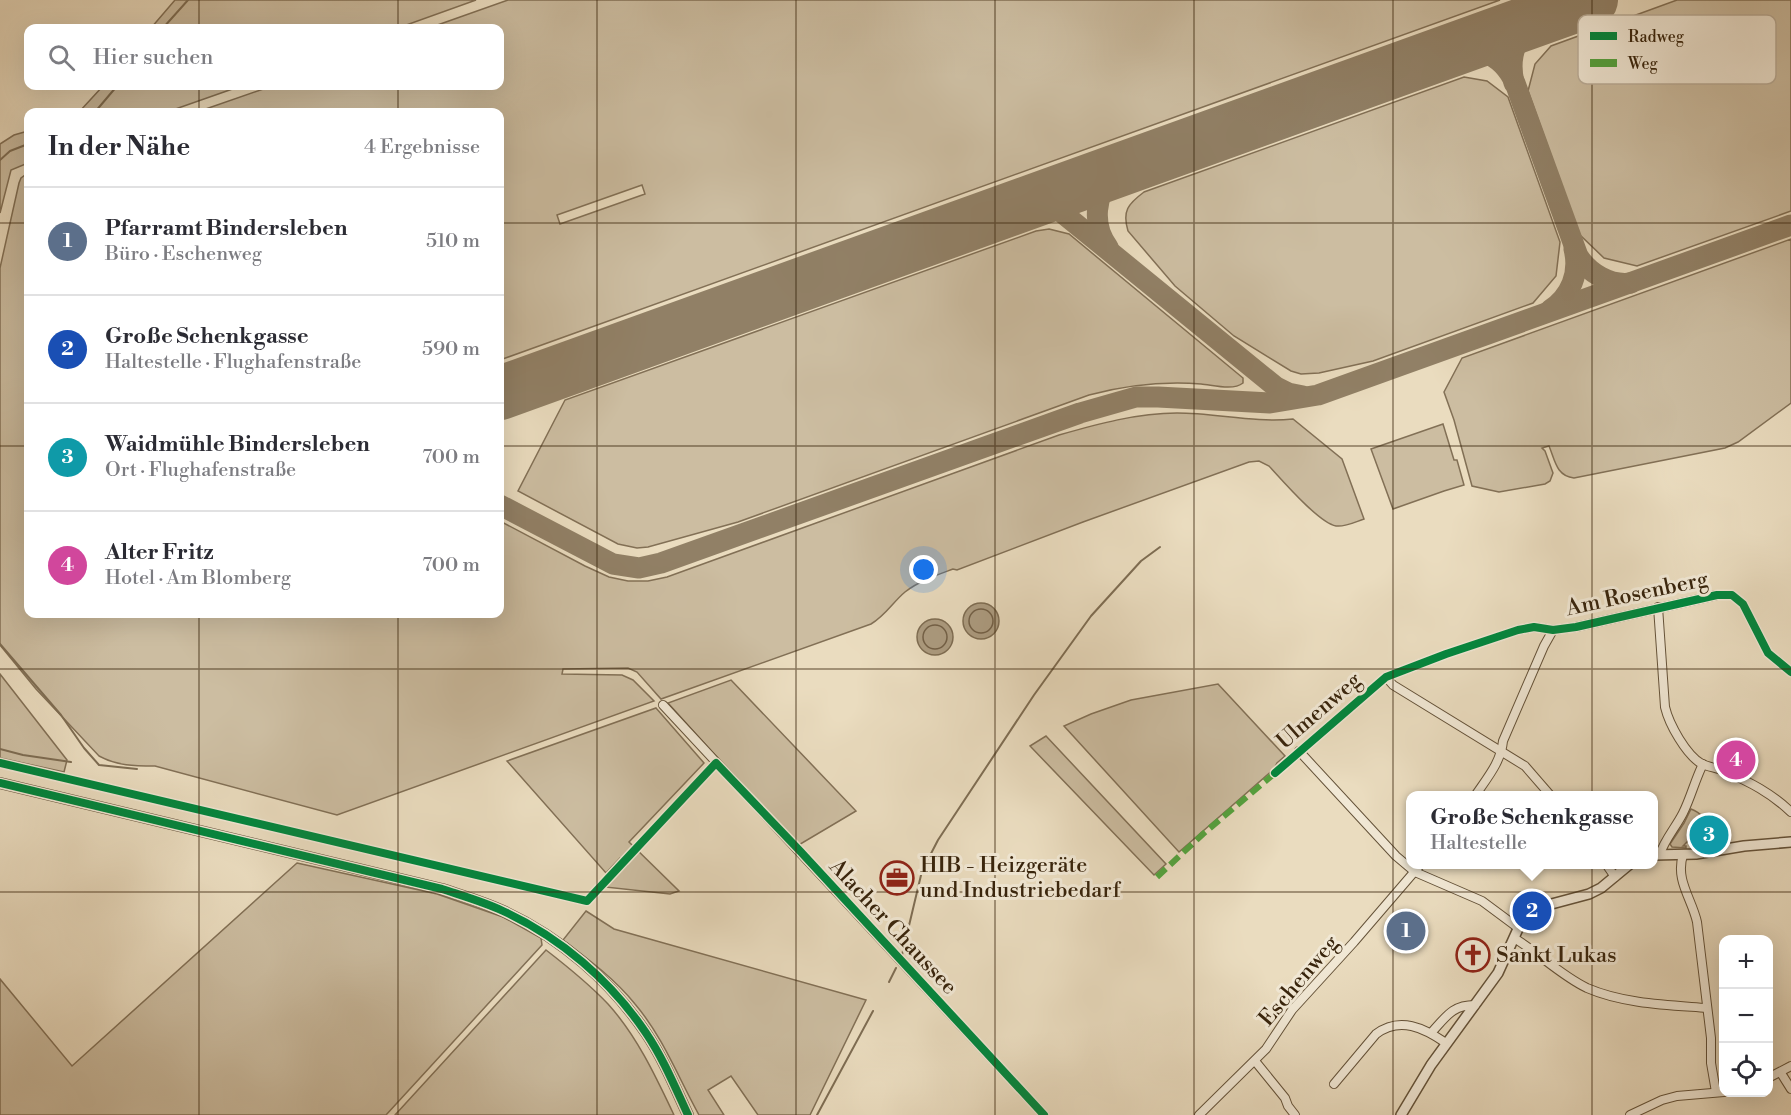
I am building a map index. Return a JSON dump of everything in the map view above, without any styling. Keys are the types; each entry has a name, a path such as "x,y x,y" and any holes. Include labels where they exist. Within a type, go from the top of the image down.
{"street":[{"name":"Am Rosenberg","path":"1386,677 1518,630 1534,627 1553,630 1576,627 1717,595 1734,596 1743,604 1768,653 1791,672"},
{"path":"1658,607 1665,707 1669,722 1679,738 1695,758 1703,764 1755,785 1777,799 1791,812"},
{"path":"1478,791 1497,762 1503,741 1553,630"},
{"path":"1386,677 1393,685 1525,766 1547,791"},
{"name":"Ulmenweg","path":"1275,772 1386,677"},
{"name":"Alacher Chaussee","path":"663,705 1044,1115"},
{"path":"1299,751 1406,864"},
{"path":"1658,852 1684,812 1693,784 1703,764"},
{"path":"0,783 442,890 476,900 504,912 552,939 619,998 646,1033 670,1075 688,1115"},
{"path":"1658,854 1683,855 1791,842"},
{"path":"1683,855 1681,879 1695,911 1697,922 1711,1038 1711,1063 1719,1089"},
{"path":"1411,869 1482,901 1517,927"},
{"name":"Eschenweg","path":"1199,1115 1255,1061 1275,1037 1292,1010 1417,869"},
{"path":"1610,869 1616,877"},
{"path":"1401,1115 1446,1043 1498,973 1522,920 1532,911 1562,900 1589,894 1601,888 1625,869"},
{"path":"1514,938 1588,988 1608,995 1639,1001 1707,1008"},
{"path":"1431,1033 1456,1007 1475,1005"},
{"path":"1334,1084 1377,1034 1393,1024 1403,1024 1431,1033 1446,1043"},
{"path":"1255,1061 1285,1098 1295,1115"},
{"path":"1773,1076 1791,1066"},
{"path":"1781,1073 1791,1089"},
{"path":"1630,1115 1662,1100 1677,1096 1719,1092"}],"shaded area":[{"path":"175,0 476,0 409,24 154,24"},
{"path":"508,0 1500,0 504,359 504,108 209,108 260,90 504,90 504,24 440,24","holes":["642,185 645,194 560,224 557,215"]},
{"path":"1677,0 1791,0 1791,211 1637,266 1604,258 1579,234 1528,91 1535,64 1551,46 1578,36 1578,84 1776,84 1776,15 1636,15"},
{"path":"1464,77 1487,81 1508,97 1560,242 1556,276 1533,303 1373,361 1319,373 1301,374 1291,371 1234,336 1175,286 1128,231 1126,213 1128,208 1144,192"},
{"path":"99,90 230,90 178,108 83,108"},
{"path":"24,132 24,165 11,170 0,213 0,144 14,135"},
{"path":"24,176 24,618 504,618 504,523 609,577 628,581 648,581 667,577 1059,435 1118,420 1162,413 1192,413 1264,420 1293,419 1342,459 1364,519 1343,526 1329,523 1301,500 1269,466 1259,461 1249,462 957,570 953,569 934,576 905,592 871,624 661,699 637,672 628,668 563,669 562,674 622,675 633,680 654,701 337,815 155,766 119,764 99,756 36,689 0,645 0,268 21,178"},
{"path":"1049,229 1069,234 1243,378 1243,383 1234,387 1187,383 1131,386 1089,395 738,522 648,547 637,548 618,544 518,491 565,400 1036,231"},
{"path":"1791,239 1791,403 1738,442 1725,448 1574,478 1560,471 1549,446 1542,448 1553,473 1550,481 1545,484 1499,492 1472,486 1444,392 1462,358"},
{"path":"1443,424 1464,485 1393,509 1371,449"},
{"path":"0,674 67,760 64,772 0,758"},
{"path":"731,680 856,811 797,846 668,703"},
{"path":"1218,684 1285,756 1274,769 1179,852 1064,726 1131,700"},
{"path":"656,708 704,763 629,842 679,891 670,894 605,887 627,865 620,858 606,873 507,761"},
{"path":"1046,736 1166,864 1154,875 1030,746"},
{"path":"1691,809 1707,822 1720,839 1719,844 1701,846 1700,839 1692,839 1702,827 1683,846 1686,848 1672,847 1670,844"},
{"path":"297,863 437,894 503,917 541,938 542,945 386,1115 0,1115 0,979 72,1066"},
{"path":"586,911 614,929 866,1000 810,1115 758,1115 731,1076 708,1090 724,1115 699,1115 662,1044 645,1017 610,978 563,940"},
{"path":"546,950 593,990 618,1016 645,1057 674,1115 395,1115"}],"water":[{"path":"981,603 994,608 999,621 994,634 981,639 968,634 963,621 968,608"},
{"path":"935,619 948,624 953,637 948,650 935,655 922,650 917,637 922,624"}],"waterway":[{"path":"167,24 188,0"},
{"path":"98,108 114,90"},
{"path":"0,160 10,151 24,146"},
{"path":"902,955 922,871 938,840 1034,695 1091,616 1141,561 1160,547"},
{"path":"0,644 61,715 99,765 137,769"},
{"path":"0,749 71,762"},
{"path":"889,982 896,968"},
{"path":"817,1115 873,1011"}],"taxiway":[{"path":"1514,83 1513,58 1520,38 1535,23 1557,12"},
{"path":"1440,54 1463,50 1484,53 1501,63 1509,72 1578,256 1588,268 1601,277 1615,282 1631,283"},
{"path":"1108,247 1099,230 1099,201 1107,183 1124,169 1135,164"},
{"path":"991,216 1017,207 1034,205 1051,207 1060,211 1276,387 1288,393 1303,396"},
{"path":"504,507 613,564 639,568 661,563 1080,413 1136,397 1270,403 1318,395 1791,225"},
{"path":"1550,310 1563,298 1572,283 1576,267 1574,249"}],"runway":[{"path":"504,392 1591,0"}],"marked path":[{"path":"1157,877 1203,834 1275,773"}],"cycle path":[{"path":"1275,773 1386,677 1518,630 1534,627 1553,630 1576,627 1717,595 1732,595 1743,604 1768,653 1791,672"},
{"path":"0,763 587,901 716,763 1044,1115"},
{"path":"0,783 442,889 503,911 564,947 583,962 617,996 652,1043 688,1115"}],"place":[{"name":"Alter Fritz","path":"1736,760"},
{"name":"Waidmühle Bindersleben","path":"1709,835"},
{"name":"HIB - Heizgeräte und Industriebedarf","path":"897,878"},
{"name":"Große Schenkgasse","path":"1532,911"},
{"name":"Pfarramt Bindersleben","path":"1406,931"},
{"name":"Sankt Lukas","path":"1473,955"}]}
